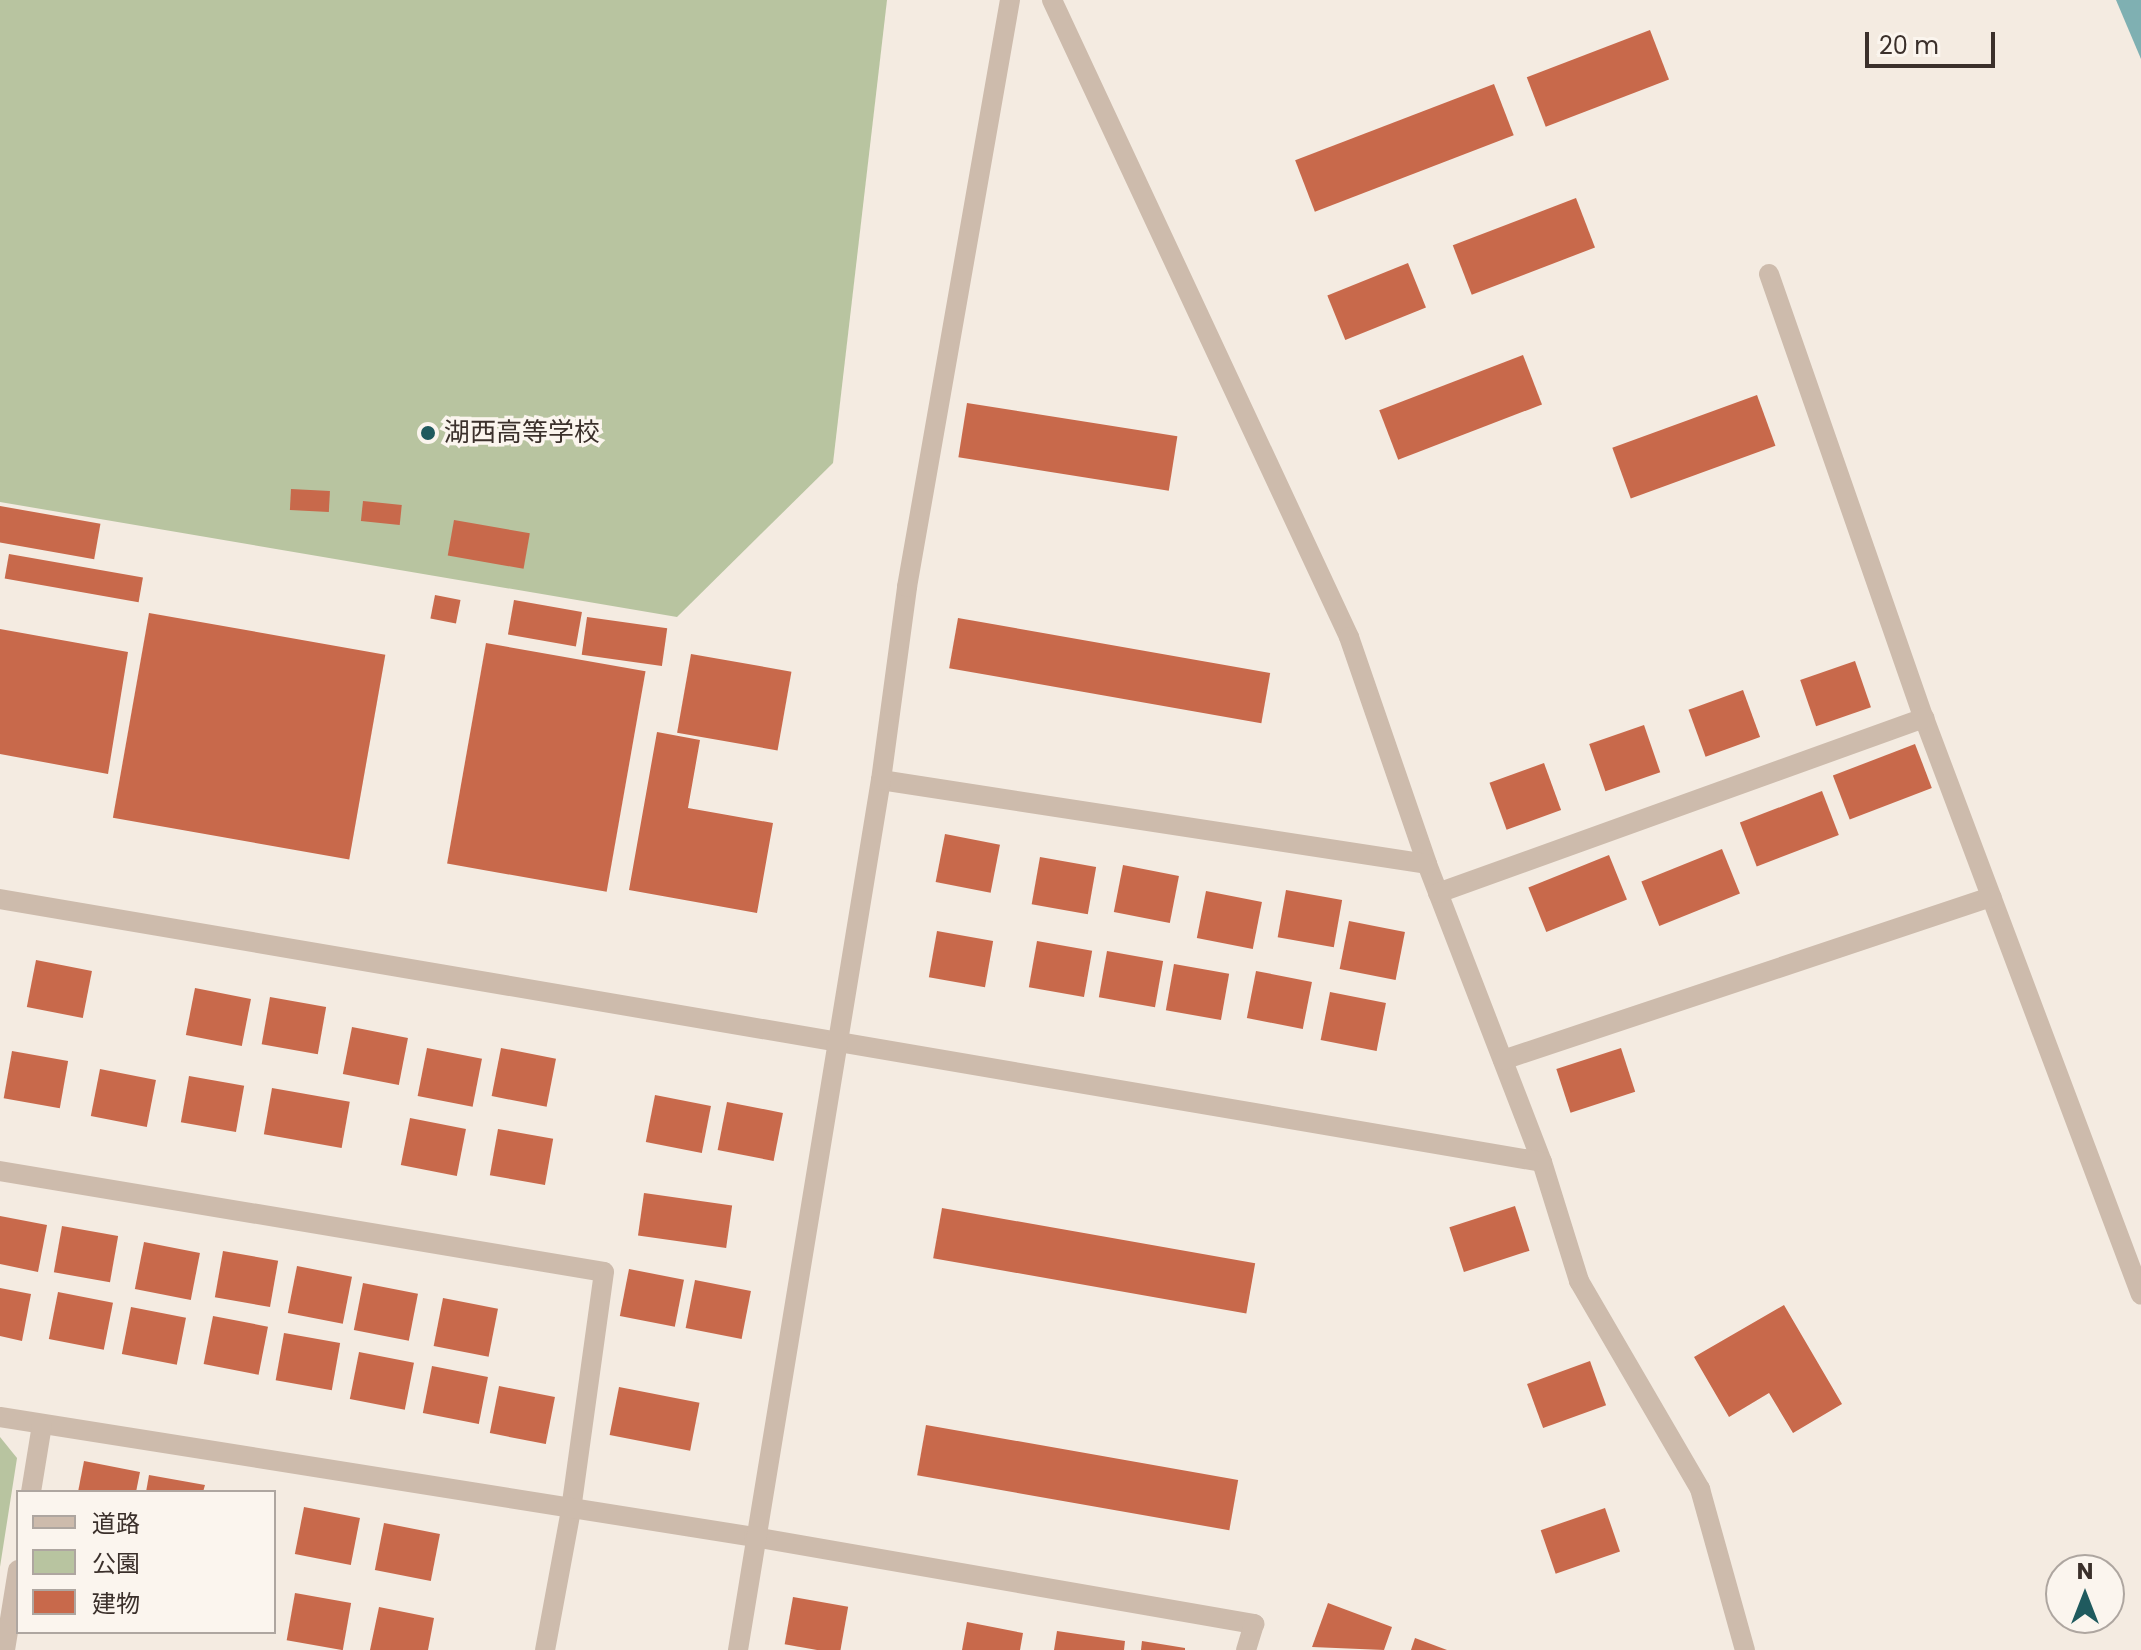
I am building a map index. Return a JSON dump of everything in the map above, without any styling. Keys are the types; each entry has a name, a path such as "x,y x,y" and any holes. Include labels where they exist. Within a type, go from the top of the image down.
{"street":[{"path":"738,1650 754,1537 881,780 907,587 1010,0"},
{"path":"1052,0 1349,637 1427,864 1542,1162 1579,1281 1700,1489 1745,1650"},
{"path":"1769,274 1924,718 2141,1295"},
{"path":"1438,893 1924,718"},
{"path":"881,780 1427,864"},
{"path":"1503,1060 1991,897"},
{"path":"0,899 1542,1162"},
{"path":"0,1171 604,1272 571,1510 545,1650"},
{"path":"0,1417 754,1537 1254,1624 1246,1650"},
{"path":"31,1490 42,1425"},
{"path":"5,1650 16,1582"}],"green space":[{"path":"0,0 887,0 833,463 677,617 0,502"},
{"path":"0,1437 17,1458 0,1567"}],"water":[{"path":"2116,0 2141,0 2141,59"}],"building":[{"path":"1650,30 1669,79 1546,127 1527,77"},
{"path":"1494,84 1514,135 1315,212 1295,160"},
{"path":"1576,198 1595,247 1472,295 1453,245"},
{"path":"1408,263 1426,308 1345,340 1327,296"},
{"path":"1523,355 1542,404 1398,460 1379,410"},
{"path":"1757,395 1775,446 1631,498 1612,448"},
{"path":"967,403 1177,436 1169,491 958,457"},
{"path":"291,489 330,491 329,512 290,510"},
{"path":"363,501 402,505 400,525 361,521"},
{"path":"0,506 100,524 94,559 0,543"},
{"path":"454,520 530,533 524,569 448,555"},
{"path":"9,554 143,578 139,602 5,579"},
{"path":"435,595 461,600 456,624 430,619"},
{"path":"514,600 582,612 576,646 508,634"},
{"path":"149,613 385,655 349,860 113,818"},
{"path":"587,617 667,628 662,666 582,655"},
{"path":"958,618 1270,673 1261,723 949,668"},
{"path":"0,629 128,652 108,774 0,754"},
{"path":"486,643 646,671 607,892 447,864"},
{"path":"691,654 791,672 778,750 677,733"},
{"path":"1855,661 1871,707 1816,726 1800,680"},
{"path":"1743,690 1760,737 1706,757 1688,710"},
{"path":"1644,725 1660,772 1605,791 1589,744"},
{"path":"657,732 700,740 688,808 773,823 757,913 629,890"},
{"path":"1915,744 1932,788 1850,819 1833,776"},
{"path":"1544,763 1561,810 1507,830 1489,783"},
{"path":"1822,791 1839,835 1757,866 1740,823"},
{"path":"945,834 1000,845 991,893 936,882"},
{"path":"1722,849 1740,894 1659,926 1641,882"},
{"path":"1609,855 1627,900 1546,932 1528,888"},
{"path":"1040,857 1096,867 1088,914 1032,904"},
{"path":"1123,865 1179,876 1170,923 1114,912"},
{"path":"1286,890 1342,900 1334,947 1278,937"},
{"path":"1206,891 1262,902 1253,949 1197,938"},
{"path":"1349,921 1405,932 1396,980 1340,969"},
{"path":"937,931 993,941 985,987 929,977"},
{"path":"1037,941 1092,951 1084,997 1029,987"},
{"path":"1107,951 1163,961 1155,1007 1099,997"},
{"path":"36,960 92,971 83,1018 27,1007"},
{"path":"1174,964 1229,974 1221,1020 1166,1010"},
{"path":"1256,971 1312,982 1303,1029 1247,1018"},
{"path":"195,988 251,999 242,1046 186,1035"},
{"path":"1330,992 1386,1003 1377,1051 1321,1040"},
{"path":"270,997 326,1007 318,1054 262,1044"},
{"path":"352,1027 408,1038 399,1085 343,1074"},
{"path":"427,1048 482,1059 473,1107 418,1096"},
{"path":"501,1048 556,1059 547,1107 492,1096"},
{"path":"1621,1048 1635,1092 1571,1113 1556,1069"},
{"path":"12,1051 68,1061 60,1108 4,1098"},
{"path":"100,1069 156,1080 147,1127 91,1116"},
{"path":"189,1076 244,1086 236,1132 181,1122"},
{"path":"272,1088 350,1102 342,1148 264,1134"},
{"path":"655,1095 711,1106 702,1153 646,1142"},
{"path":"727,1102 783,1113 774,1161 718,1150"},
{"path":"410,1118 466,1129 457,1176 401,1165"},
{"path":"498,1129 553,1139 545,1185 490,1175"},
{"path":"644,1193 732,1205 726,1248 638,1236"},
{"path":"1515,1206 1530,1251 1464,1272 1449,1227"},
{"path":"942,1208 1255,1263 1246,1313 933,1258"},
{"path":"0,1216 47,1225 38,1272 0,1264"},
{"path":"62,1226 118,1236 110,1282 54,1272"},
{"path":"144,1242 200,1253 191,1300 135,1289"},
{"path":"223,1251 278,1261 270,1307 215,1297"},
{"path":"297,1266 352,1277 343,1324 288,1313"},
{"path":"629,1269 684,1280 675,1327 620,1316"},
{"path":"695,1280 751,1291 742,1339 686,1328"},
{"path":"363,1283 418,1294 409,1341 354,1330"},
{"path":"0,1288 31,1294 22,1341 0,1336"},
{"path":"58,1292 113,1303 104,1350 49,1339"},
{"path":"443,1298 498,1309 489,1357 434,1346"},
{"path":"1784,1305 1842,1404 1793,1433 1769,1393 1729,1417 1694,1357"},
{"path":"131,1307 186,1318 177,1365 122,1354"},
{"path":"213,1316 268,1327 259,1375 204,1364"},
{"path":"284,1333 340,1343 332,1390 276,1380"},
{"path":"359,1352 414,1363 405,1410 350,1399"},
{"path":"1590,1361 1606,1405 1543,1428 1527,1384"},
{"path":"432,1366 488,1377 479,1424 423,1413"},
{"path":"499,1386 555,1397 546,1444 490,1433"},
{"path":"619,1387 699,1403 690,1451 610,1435"},
{"path":"926,1425 1238,1480 1229,1530 917,1475"},
{"path":"84,1461 140,1472 136,1490 78,1490"},
{"path":"149,1475 205,1485 204,1490 146,1490"},
{"path":"304,1507 360,1518 351,1565 295,1554"},
{"path":"1605,1508 1620,1551 1556,1574 1541,1530"},
{"path":"384,1523 440,1534 431,1581 375,1570"},
{"path":"295,1593 351,1603 343,1650 287,1640"},
{"path":"793,1597 848,1607 841,1650 785,1644"},
{"path":"1328,1603 1392,1627 1384,1650 1312,1647"},
{"path":"379,1607 434,1618 428,1650 370,1650"},
{"path":"967,1622 1023,1633 1020,1650 962,1650"},
{"path":"1057,1631 1125,1641 1124,1650 1054,1650"},
{"path":"1415,1638 1447,1650 1411,1650"},
{"path":"1142,1641 1185,1648 1185,1650 1141,1650"}],"place":[{"name":"湖西高等学校","path":"428,433"}]}
